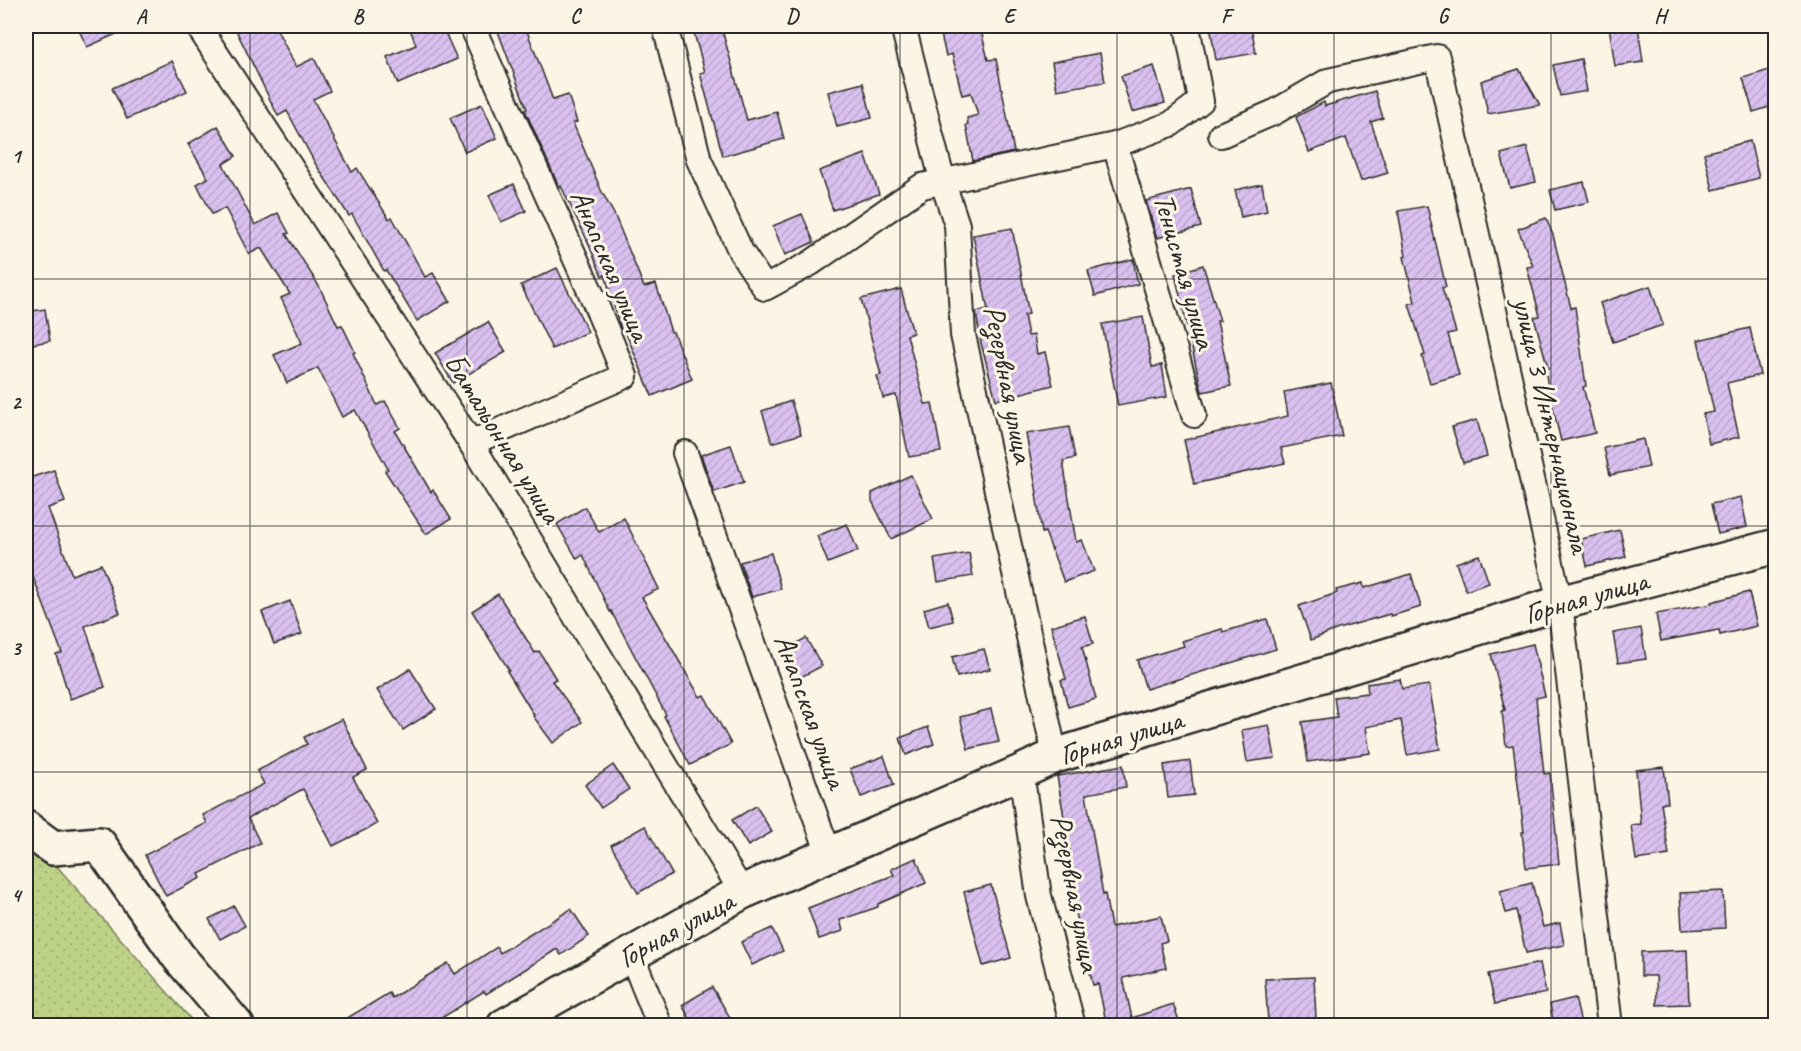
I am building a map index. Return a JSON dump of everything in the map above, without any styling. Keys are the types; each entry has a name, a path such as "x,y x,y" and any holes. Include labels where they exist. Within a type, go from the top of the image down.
{"main road":[{"name":"Горная улица","path":"504,1026 742,892 1055,756 1560,603 1776,546"},
{"path":"26,828 53,848 99,844 178,956 237,1026"}],"street":[{"name":"Батальонная улица","path":"198,26 471,443 742,892"},
{"name":"Анапская улица","path":"471,26 590,290 625,376 471,443"},
{"path":"665,26 699,160 741,252 765,288 811,263 922,186 1114,145 1171,124 1201,101 1186,26"},
{"name":"Резервная улица","path":"903,26 957,225 963,335 1055,756"},
{"name":"улица 3 Интернационала","path":"1221,135 1275,112 1328,81 1437,57 1560,603 1610,1026"},
{"name":"Тенистая улица","path":"1114,145 1194,415"},
{"name":"Анапская улица","path":"685,453 829,854"},
{"name":"Резервная улица","path":"1021,772 1039,896 1072,1026"},
{"path":"631,954 660,1026"}],"green space":[{"path":"26,831 196,1025 26,1025"}],"building":[{"path":"77,26 134,26 87,47"},
{"path":"234,26 275,26 296,67 314,58 330,91 313,99 352,172 357,168 389,219 392,217 425,277 433,273 450,301 417,321 386,270 384,271 352,214 349,216 315,163 287,111 278,116"},
{"path":"409,26 442,26 457,59 398,84 387,57 416,45"},
{"path":"496,26 525,26 553,100 568,95 577,122 573,123 601,190 615,216 644,287 656,284 671,332 673,332 692,379 652,396 625,331 622,332 605,275 602,276 525,110 527,109"},
{"path":"692,26 721,26 747,120 777,112 784,139 723,156 700,73 705,72"},
{"path":"939,26 980,26 988,60 996,59 1014,152 973,161 966,125 968,124 967,118 978,115 971,93 962,95 952,54 946,56"},
{"path":"1210,26 1251,26 1256,53 1216,60"},
{"path":"1609,26 1638,26 1643,62 1615,66"},
{"path":"1100,53 1105,82 1057,90 1052,62"},
{"path":"1581,59 1587,91 1560,96 1553,65"},
{"path":"172,61 187,91 127,119 112,88"},
{"path":"1154,66 1165,103 1132,112 1121,76"},
{"path":"1776,68 1776,105 1753,112 1743,78"},
{"path":"1519,69 1540,105 1488,114 1481,81"},
{"path":"863,83 872,118 837,127 828,92"},
{"path":"1375,91 1383,118 1371,122 1388,173 1361,181 1346,138 1309,152 1296,117 1324,102 1325,106"},
{"path":"482,104 497,138 465,152 450,118"},
{"path":"218,126 236,156 223,164 255,225 278,213 289,233 286,234 319,286 338,326 342,325 377,405 385,401 400,428 395,431 431,492 433,490 451,519 426,534 385,471 388,469 355,410 342,417 318,368 287,383 274,355 302,343 281,298 290,294 261,248 249,254 225,208 212,214 197,184 208,178 188,144"},
{"path":"1750,141 1759,178 1713,190 1704,153"},
{"path":"1527,147 1536,182 1510,188 1501,154"},
{"path":"865,154 879,194 833,210 819,171"},
{"path":"1584,182 1589,202 1555,210 1550,190"},
{"path":"514,184 526,211 501,222 489,195"},
{"path":"1262,184 1267,211 1241,217 1235,190"},
{"path":"1191,189 1201,227 1157,238 1146,201"},
{"path":"1427,206 1446,287 1442,288 1456,332 1448,334 1459,375 1430,383 1422,356 1425,355 1409,304 1415,302 1404,257 1406,256 1398,211"},
{"path":"802,214 814,242 785,255 773,226"},
{"path":"1546,218 1553,235 1571,308 1575,307 1586,386 1583,387 1595,433 1561,441 1548,388 1545,368 1548,368 1534,317 1540,316 1527,267 1533,266 1518,229"},
{"path":"1012,228 1029,314 1024,315 1028,336 1034,335 1037,354 1045,352 1053,385 996,400 981,343 976,312 988,310 973,235"},
{"path":"1133,259 1138,284 1095,296 1088,271"},
{"path":"1203,265 1220,321 1217,321 1231,386 1202,392 1175,274"},
{"path":"557,268 588,332 552,349 521,285"},
{"path":"1650,286 1663,325 1613,342 1600,303"},
{"path":"901,289 913,333 907,335 925,404 932,403 941,452 909,457 896,395 883,398 877,376 881,375 861,299"},
{"path":"45,309 50,341 26,345 26,312"},
{"path":"1143,317 1152,367 1162,365 1167,397 1118,406 1102,324"},
{"path":"488,322 506,352 453,383 435,353"},
{"path":"1750,328 1760,375 1727,383 1739,437 1709,444 1703,414 1714,412 1698,340"},
{"path":"1331,383 1342,436 1281,448 1285,463 1194,484 1184,440 1288,416 1284,392"},
{"path":"791,401 801,434 772,443 762,411"},
{"path":"1477,420 1487,456 1463,463 1452,427"},
{"path":"1069,427 1075,458 1063,461 1076,542 1082,540 1094,571 1064,582 1045,532 1042,533 1026,434"},
{"path":"1643,439 1649,467 1610,475 1604,448"},
{"path":"731,445 744,482 714,492 701,455"},
{"path":"54,470 65,502 48,508 72,575 101,564 120,613 85,626 105,687 70,699 56,654 62,653 30,569 26,571 26,479"},
{"path":"911,475 933,519 891,539 872,501 872,493"},
{"path":"1741,497 1747,527 1718,534 1711,504"},
{"path":"585,507 599,532 624,518 659,589 642,597 700,697 704,695 731,744 690,765 664,716 666,715 610,612 583,555 577,559 557,524"},
{"path":"847,524 858,551 828,563 817,536"},
{"path":"1620,530 1626,557 1587,566 1581,539"},
{"path":"771,553 781,589 752,597 740,562"},
{"path":"969,553 973,576 938,582 934,559"},
{"path":"1479,555 1489,583 1466,591 1456,563"},
{"path":"1411,574 1421,607 1338,629 1311,640 1299,606 1337,593 1336,590 1363,583 1364,588"},
{"path":"1749,592 1757,626 1720,635 1719,630 1661,641 1656,614 1712,604 1711,602"},
{"path":"498,594 535,653 539,651 556,679 552,681 582,722 553,743 533,716 507,671 509,670 472,611"},
{"path":"290,601 302,634 274,644 262,612"},
{"path":"948,602 953,621 929,627 924,609"},
{"path":"1085,616 1093,644 1082,647 1096,699 1068,707 1061,680 1066,679 1051,626"},
{"path":"1267,619 1276,649 1146,689 1137,660 1184,646 1182,641"},
{"path":"1641,628 1646,659 1618,663 1613,633"},
{"path":"806,638 822,666 795,680 780,652"},
{"path":"1533,644 1545,696 1536,698 1544,774 1550,773 1559,864 1526,868 1513,745 1506,746 1502,711 1505,710 1491,654"},
{"path":"984,649 990,669 957,677 952,657"},
{"path":"410,669 436,709 403,730 377,690"},
{"path":"1400,679 1402,689 1429,685 1440,749 1407,755 1401,720 1366,727 1370,753 1308,762 1302,722 1337,717 1334,697 1368,693 1367,684"},
{"path":"991,709 999,742 968,749 960,717"},
{"path":"342,719 367,770 353,777 377,824 333,846 303,789 248,818 260,843 199,874 201,878 166,896 145,855 207,823 203,815 264,784 257,771 307,744 304,737"},
{"path":"1269,725 1275,758 1247,762 1242,730"},
{"path":"928,727 934,744 906,755 900,738"},
{"path":"884,756 894,785 861,797 850,769"},
{"path":"1190,761 1194,795 1168,798 1164,765"},
{"path":"613,765 629,789 601,808 585,785"},
{"path":"1123,765 1126,787 1086,794 1103,895 1105,894 1111,927 1161,916 1167,941 1160,943 1166,968 1123,978 1132,1018 1173,1004 1181,1026 1107,1026 1098,984 1093,985 1087,960 1080,962 1074,936 1079,935 1073,900 1078,899 1057,776"},
{"path":"1664,767 1668,803 1661,803 1669,855 1636,860 1631,825 1641,824 1636,770"},
{"path":"756,806 772,832 748,846 732,820"},
{"path":"645,826 672,874 638,893 611,845"},
{"path":"916,858 926,883 878,904 878,907 840,920 843,931 819,939 808,908 894,875 891,869"},
{"path":"1532,883 1543,927 1560,923 1564,945 1526,953 1516,910 1506,913 1500,891"},
{"path":"991,885 1011,958 983,966 964,892"},
{"path":"1723,891 1725,928 1682,930 1680,893"},
{"path":"234,906 245,926 220,939 209,919"},
{"path":"571,909 589,936 561,955 557,949 486,994 484,991 429,1026 334,1026 389,993 392,998 448,963 455,974 497,947 500,953"},
{"path":"772,928 783,951 752,965 741,942"},
{"path":"1687,950 1689,1004 1657,1005 1656,976 1641,976 1641,952"},
{"path":"1540,963 1546,993 1495,1004 1488,974"},
{"path":"1314,977 1316,1019 1268,1022 1265,979"},
{"path":"712,987 735,1026 694,1026 682,1005"},
{"path":"1575,998 1581,1023 1554,1026 1550,1004"}]}
